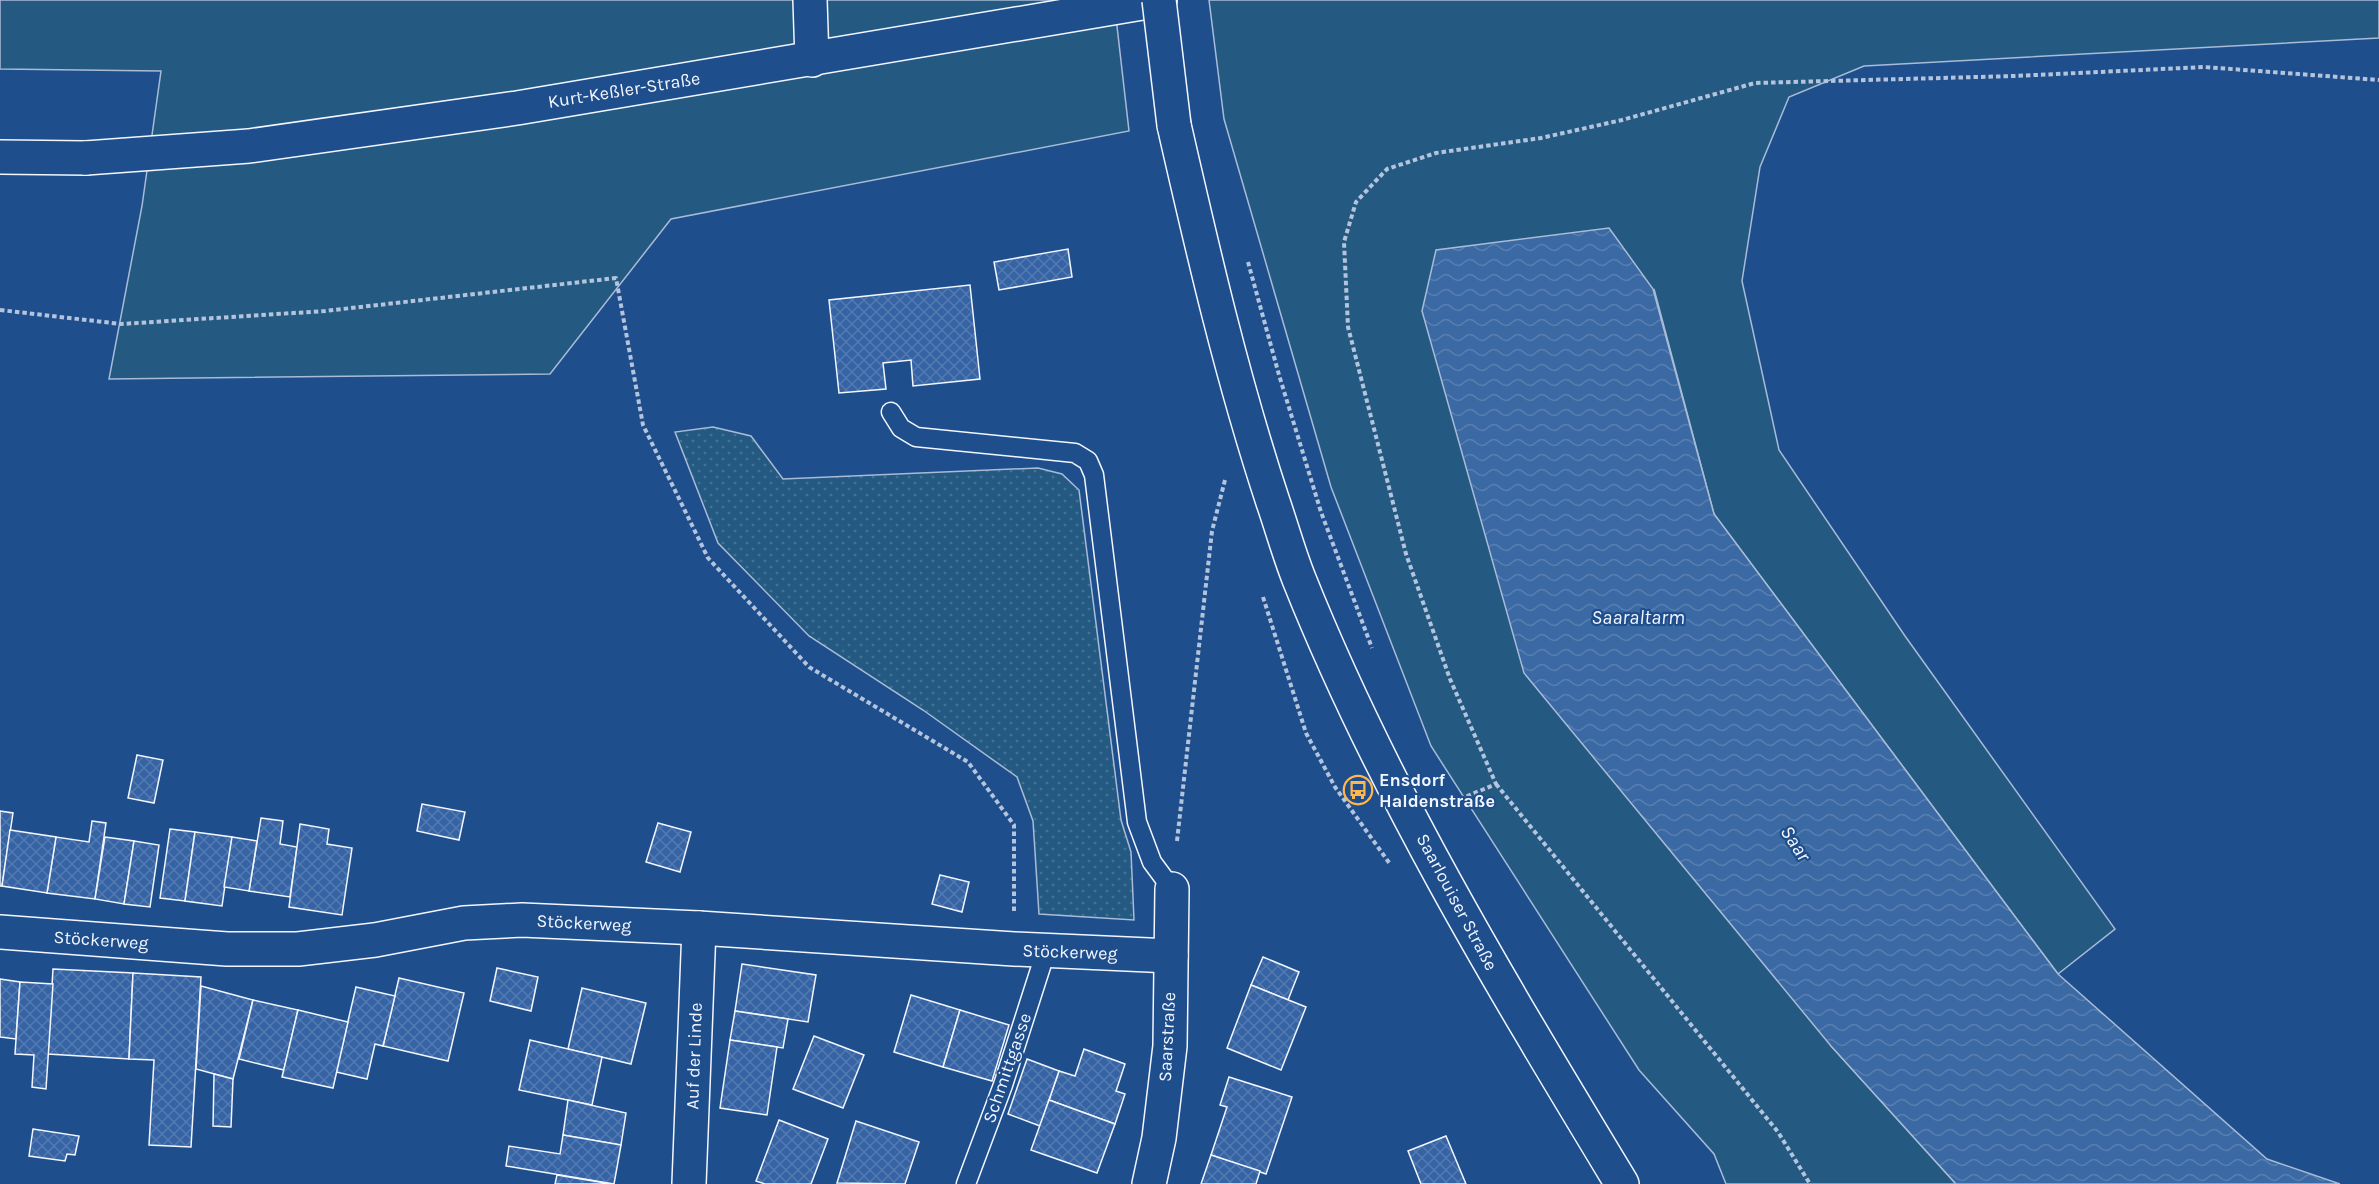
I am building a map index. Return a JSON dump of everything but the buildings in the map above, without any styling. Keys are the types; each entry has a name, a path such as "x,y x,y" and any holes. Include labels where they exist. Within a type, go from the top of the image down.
{"main road":[{"path":"810,0 812,60"},
{"name":"Kurt-Keßler-Straße","path":"0,157 86,158 249,146 518,108 1160,0"},
{"name":"Saarlouiser Straße","path":"1160,0 1174,125 1213,299 1256,451 1298,577 1350,701 1486,959 1622,1184"},
{"name":"Saarstraße","path":"1149,1184 1159,1138 1170,1046 1172,889"},
{"name":"Stöckerweg","path":"0,932 227,949 298,949 375,940 464,923 522,920 699,928 1030,950 1171,956"},
{"name":"Auf der Linde","path":"689,1184 699,928"}],"lane":[{"path":"891,412 901,429 916,437 1075,453 1088,461 1095,475 1137,822 1152,862 1172,889"},
{"name":"Schmittgasse","path":"966,1184 1003,1084 1030,950"}],"path":[{"path":"1810,1184 1778,1132 1496,784 1450,679 1406,554 1348,327 1344,242 1356,202 1387,169 1436,153 1541,138 1610,123 1755,83 2015,76 2204,67 2379,80"},
{"path":"1247,259 1279,375 1321,512 1374,653"},
{"path":"0,310 122,324 325,310 616,278 643,425 708,558 809,667 968,762 1014,825 1030,950"},
{"path":"1172,889 1212,531 1226,477"},
{"path":"1412,820 1496,784"}],"shaded area":[{"path":"0,0 1114,0 1129,131 671,219 550,374 109,379 142,206 161,71 0,69"},
{"path":"1209,0 2379,0 2379,38 1864,66 1789,97 1760,167 1742,281 1779,450 1905,636 2115,929 2058,974 1714,514 1654,289 1831,1046 1956,1184 1726,1184 1714,1154 1639,1070 1431,746 1331,487 1224,119"},
{"path":"713,427 751,436 783,479 1038,468 1062,474 1079,490 1121,820 1131,852 1134,920 1039,914 1033,821 1017,777 923,710 809,636 718,543 675,432"}],"water":[{"name":"Saaraltarm","path":"1609,228 1653,289 1714,514 2058,974 2267,1159 2340,1184 1956,1184 1831,1046 1524,673 1422,311 1436,250"}],"place":[{"name":"Ensdorf Haldenstraße","path":"1358,790"}],"water label":[{"name":"Saar","path":"1796,843"}]}
